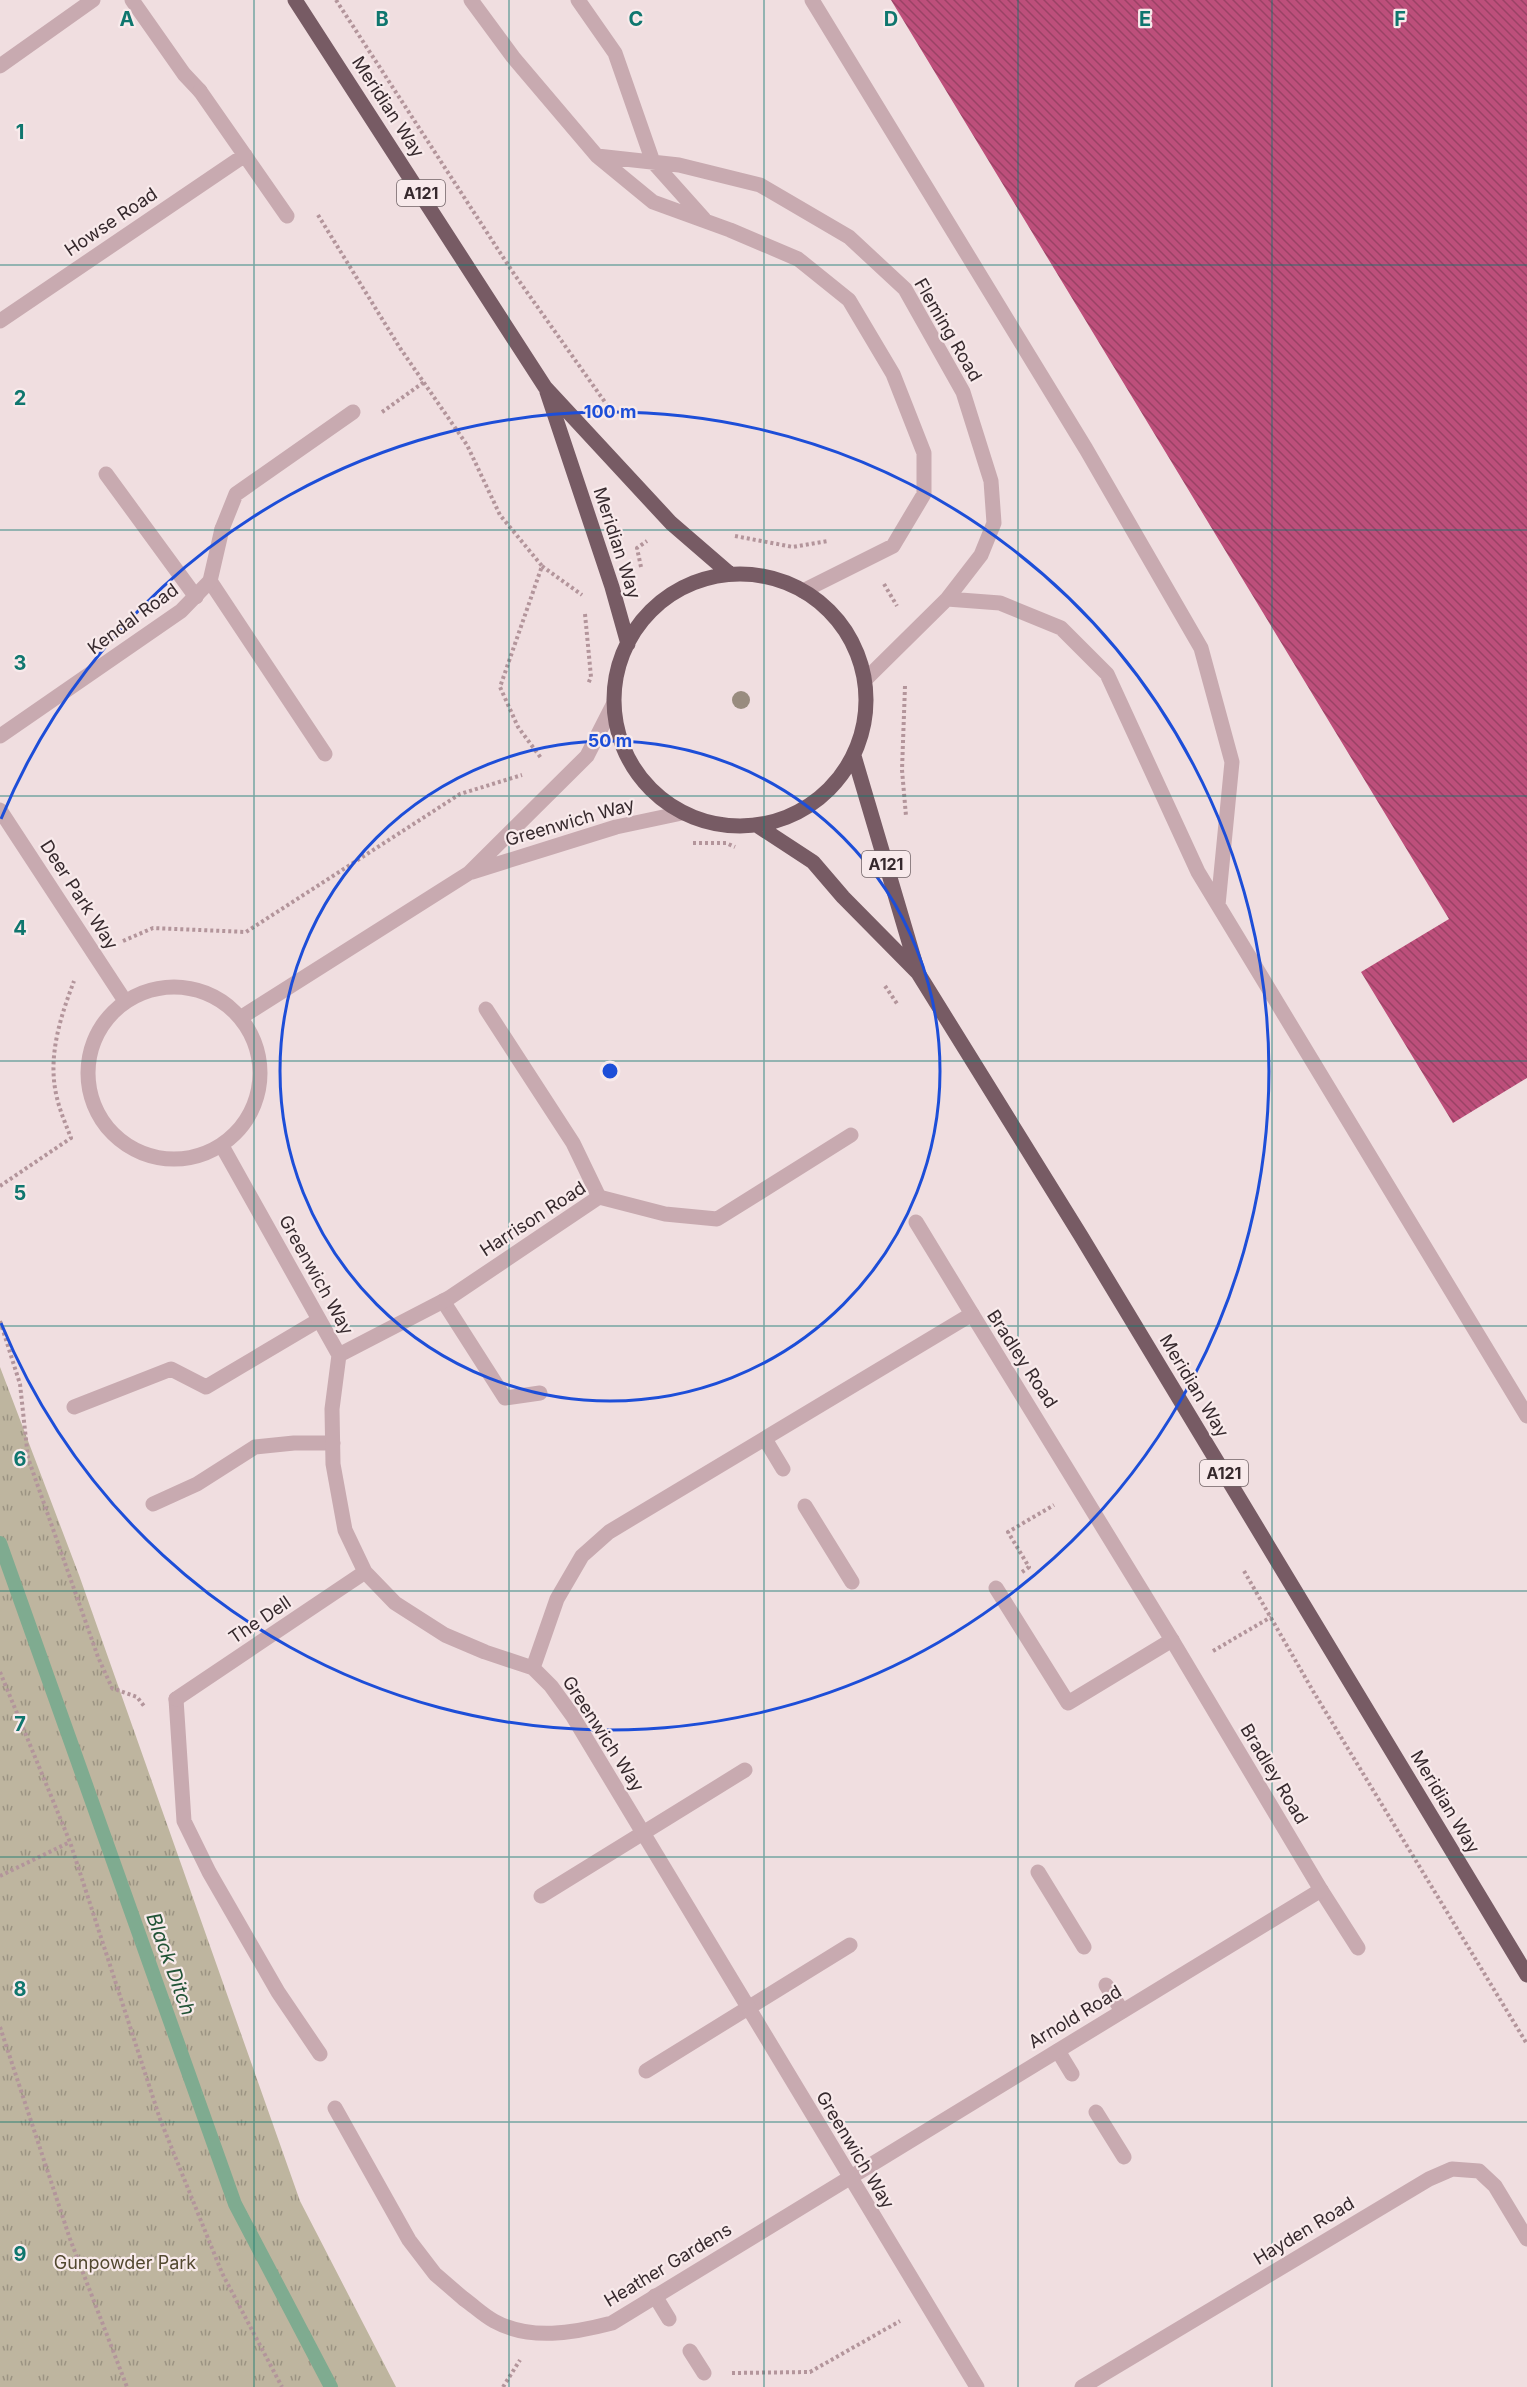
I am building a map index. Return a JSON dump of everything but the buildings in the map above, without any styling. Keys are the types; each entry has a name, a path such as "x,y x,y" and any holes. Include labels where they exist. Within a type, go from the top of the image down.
{"main road":[{"name":"Meridian Way","path":"295,0 545,387 671,523 730,574"},
{"name":"Meridian Way","path":"545,387 612,587 628,644"},
{"path":"730,574 768,577 803,591 832,614 854,644 865,680 865,719 854,756 831,788 801,812 758,826 714,824 682,813 639,777 621,743 613,705 618,667 633,632 659,603 692,583 730,574"},
{"name":"A121","path":"854,756 918,973"},
{"name":"A121","path":"758,826 813,862 843,897 918,973"},
{"name":"Meridian Way","path":"918,973 1082,1236 1527,1975"}],"street":[{"path":"0,66 93,0"},
{"path":"132,0 184,74 200,91 287,216"},
{"path":"471,0 513,57 597,156 653,202 798,259 849,300 893,374 924,453 924,494 893,546 803,591"},
{"path":"578,0 615,53 653,162 706,222"},
{"path":"812,0 1086,449 1201,648 1232,762 1218,905"},
{"name":"Howse Road","path":"0,321 245,154"},
{"name":"Fleming Road","path":"597,156 679,165 760,185 849,237 905,289 963,392 991,481 994,523 981,555 946,599 865,680"},
{"name":"Kendal Road","path":"0,736 181,611 210,581 222,529 236,494 353,412"},
{"path":"106,474 196,597"},
{"path":"210,581 325,754"},
{"path":"946,599 1000,603 1061,628 1107,674 1198,872 1527,1416"},
{"name":"Greenwich Way","path":"240,1018 469,873 587,756 613,705"},
{"name":"Deer Park Way","path":"0,810 125,1001"},
{"name":"Greenwich Way","path":"469,873 616,827 682,813"},
{"path":"186,987 216,997 240,1018 257,1050 260,1086 247,1120 222,1146 190,1159 156,1159 124,1145 101,1121 88,1090 89,1056 102,1024 125,1001 154,988 186,987"},
{"path":"486,1009 573,1143 599,1197"},
{"name":"Harrison Road","path":"339,1355 443,1301 599,1197 665,1214 717,1219 851,1135"},
{"name":"Greenwich Way","path":"222,1146 339,1355 332,1409 333,1464 345,1530 365,1572 395,1603 445,1635 533,1668 551,1686 572,1715 977,2387"},
{"path":"916,1222 972,1314"},
{"path":"443,1301 505,1398 540,1393"},
{"name":"Bradley Road","path":"533,1668 557,1599 582,1556 609,1532 972,1314 1358,1948"},
{"path":"74,1407 171,1369 206,1387 319,1320"},
{"path":"765,1439 783,1469"},
{"path":"153,1504 197,1484 255,1448 294,1443 333,1443"},
{"path":"805,1506 852,1582"},
{"name":"The Dell","path":"320,2054 278,1992 209,1872 184,1821 177,1699 365,1572"},
{"path":"996,1588 1068,1703 1172,1640"},
{"path":"541,1896 745,1770"},
{"path":"1038,1872 1084,1947"},
{"name":"Arnold Road","path":"849,2178 1321,1890"},
{"path":"646,2071 850,1946"},
{"path":"1106,1985 1122,2011"},
{"path":"1058,2051 1072,2074"},
{"name":"Heather Gardens","path":"335,2108 409,2240 435,2274 495,2322 536,2335 591,2329 612,2323 849,2178"},
{"path":"1096,2112 1124,2157"},
{"name":"Hayden Road","path":"1082,2387 1429,2179 1452,2169 1479,2171 1495,2186 1527,2239"},
{"path":"656,2296 669,2319"},
{"path":"690,2351 704,2373"}],"path":[{"path":"336,0 512,272 608,406"},
{"path":"312,207 400,348 467,445 501,515 542,566 584,596"},
{"path":"353,412 362,425 424,382"},
{"path":"730,535 793,547 836,540"},
{"path":"642,574 637,549 652,538"},
{"path":"881,552 895,574 883,582 914,632"},
{"path":"542,566 500,687 518,727 548,767"},
{"path":"585,608 591,677 587,688"},
{"path":"906,677 903,696 902,770 907,824"},
{"path":"120,942 153,928 246,932 460,794 526,774"},
{"path":"682,843 726,843 737,848"},
{"path":"0,1186 71,1138 56,1097 53,1055 62,1013 78,972"},
{"path":"884,986 904,1013"},
{"path":"0,1321 20,1383 28,1458 98,1657 112,1688 137,1698 151,1714"},
{"path":"996,1588 1029,1567 1008,1532 1080,1489"},
{"path":"1241,1566 1527,2044"},
{"path":"1187,1666 1271,1617"},
{"path":"0,1672 70,1842 160,2119 222,2273 282,2387"},
{"path":"0,1876 70,1842"},
{"path":"0,2027 70,2239 127,2387"},
{"path":"704,2373 810,2372 927,2306"}],"green space":[{"name":"Gunpowder Park","path":"0,1367 79,1575 300,2201 396,2387 0,2387"}],"waterway":[{"name":"Black Ditch","path":"0,1543 235,2204 331,2387"}]}
